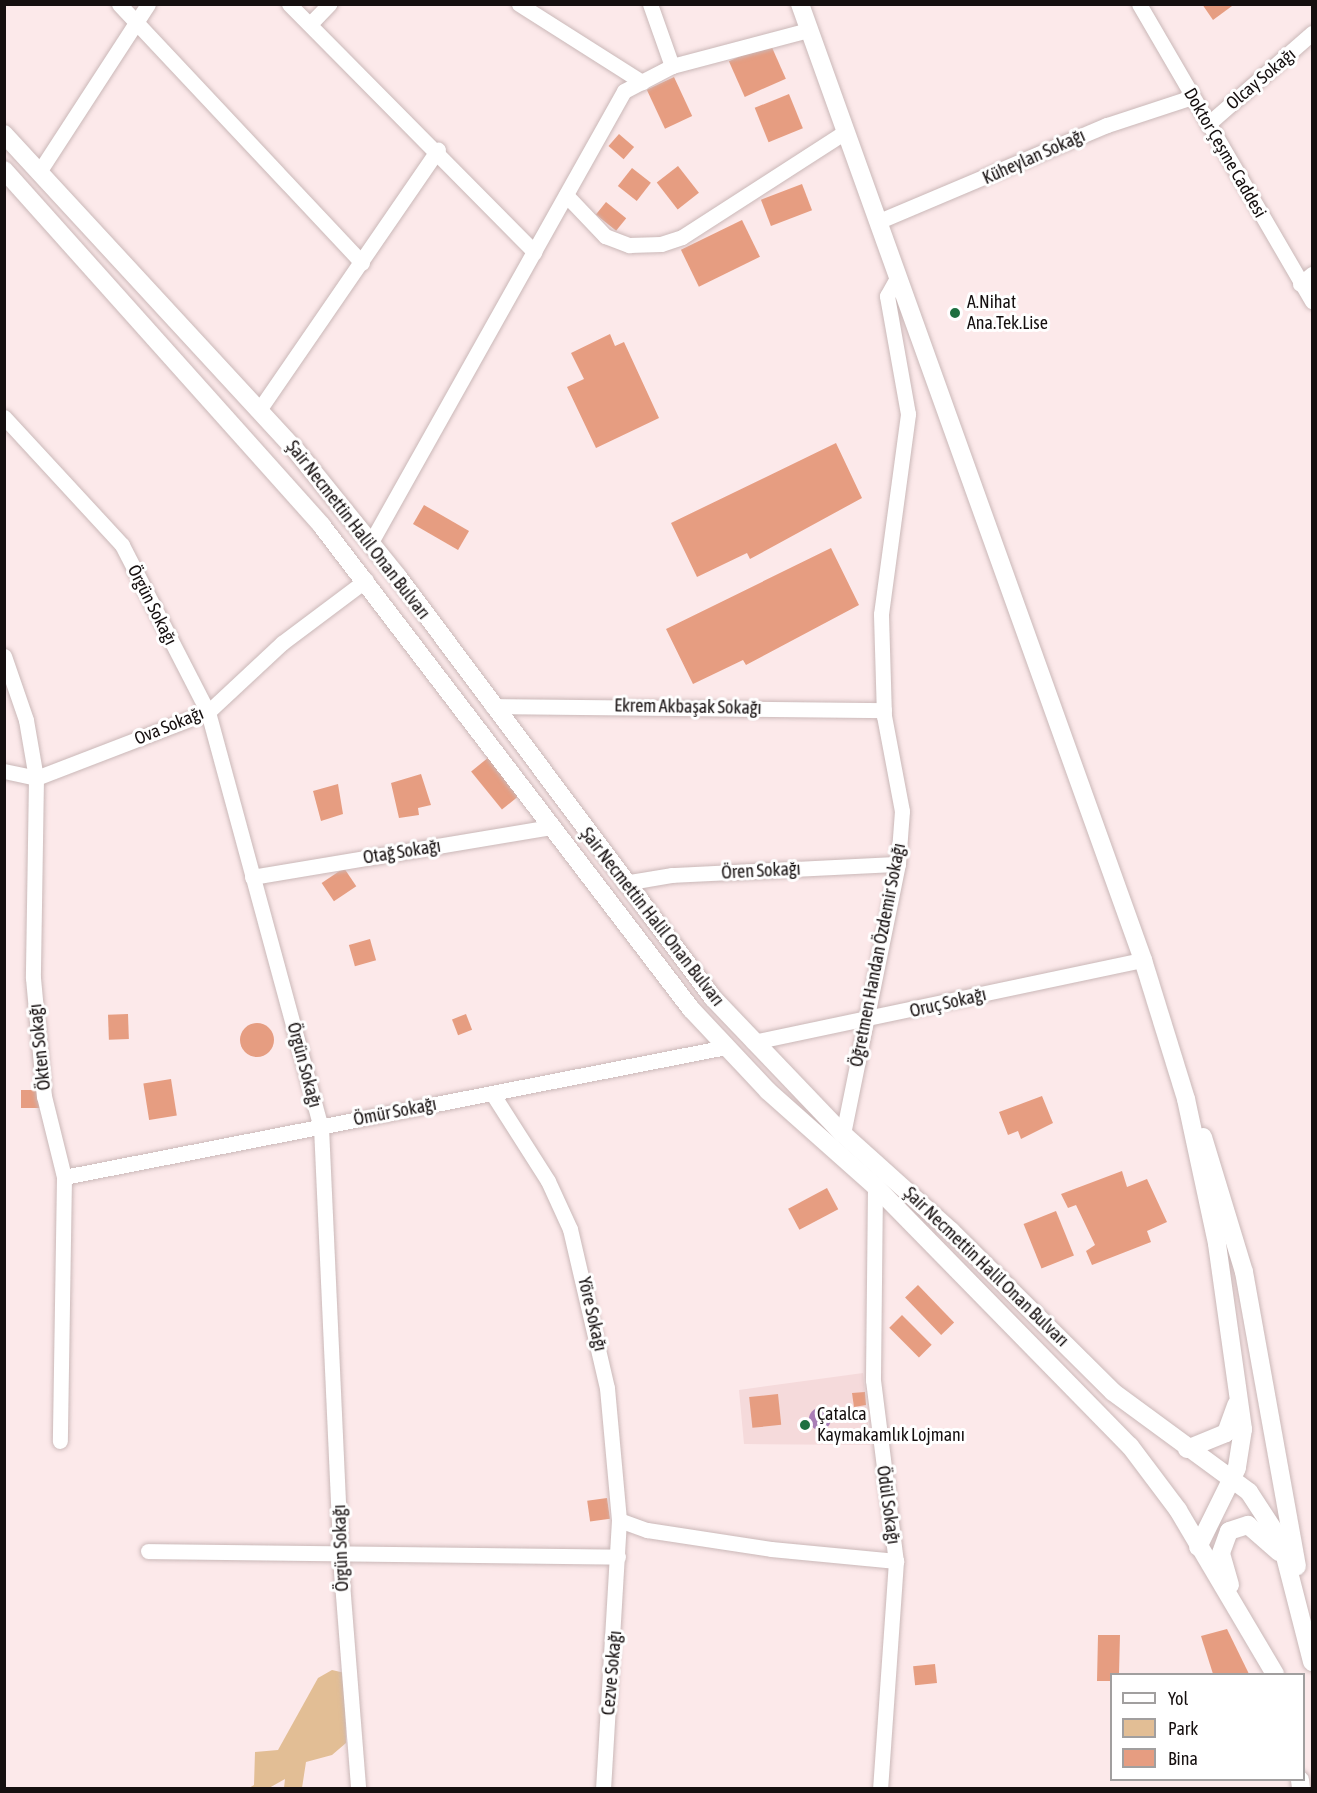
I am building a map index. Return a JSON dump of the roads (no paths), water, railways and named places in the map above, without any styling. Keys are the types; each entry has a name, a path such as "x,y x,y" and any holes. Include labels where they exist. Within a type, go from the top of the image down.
{"main road":[{"path":"800,4 1143,960 1244,1272 1295,1539 1298,1592"},
{"name":"Şair Necmettin Halil Onan Bulvarı","path":"4,134 259,410 370,542 676,953 753,1041 843,1134 951,1231 1113,1392 1187,1449 1233,1476 1264,1511 1288,1563 1298,1592 1309,1631 1312,1662"},
{"name":"Şair Necmettin Halil Onan Bulvarı","path":"4,170 366,580 657,970 726,1047 875,1186 1130,1446 1235,1604 1274,1673"},
{"path":"1186,1098 1217,1245 1243,1430 1233,1476 1198,1547"},
{"path":"1187,1449 1226,1433 1238,1388"},
{"path":"1235,1604 1221,1553 1229,1531 1248,1525 1258,1530 1288,1563"}],"street":[{"path":"119,4 362,263"},
{"path":"39,172 148,4"},
{"path":"290,4 438,150 534,252"},
{"path":"310,24 329,4"},
{"path":"519,4 642,82"},
{"path":"650,4 672,66"},
{"name":"Doktor Çeşme Caddesi","path":"1139,4 1300,284 1312,301"},
{"path":"370,542 624,92 672,66 808,30"},
{"name":"Olcay Sokağı","path":"1208,124 1312,33"},
{"name":"Küheylan Sokağı","path":"878,222 1107,124 1192,97"},
{"path":"566,195 605,236 628,245 661,244 682,237 845,132"},
{"path":"259,410 438,150"},
{"path":"1300,284 1312,274"},
{"name":"Öğretmen Handan Özdemir Sokağı","path":"843,1134 898,864 902,811 884,710 880,614 908,414 887,296 897,278"},
{"name":"Örgün Sokağı","path":"4,417 122,545 208,712 321,1127 341,1553 358,1788"},
{"name":"Ova Sokağı","path":"36,778 208,712 282,643 366,580"},
{"name":"Ökten Sokağı","path":"4,656 26,720 36,778 33,978 44,1096 64,1178 60,1441"},
{"name":"Ekrem Akbaşak Sokağı","path":"492,706 884,710"},
{"path":"4,771 36,778"},
{"name":"Otağ Sokağı","path":"252,877 551,827"},
{"name":"Ören Sokağı","path":"624,883 672,875 898,864"},
{"name":"Oruç Sokağı","path":"753,1041 867,1022 1143,960"},
{"name":"Ömür Sokağı","path":"64,1178 726,1047"},
{"name":"Yöre Sokağı","path":"492,1093 543,1172 570,1229 607,1388 619,1520 618,1557"},
{"name":"Ödül Sokağı","path":"875,1186 873,1380 896,1561 880,1788"},
{"path":"619,1520 647,1530 771,1549 896,1561"},
{"path":"148,1551 618,1557"},
{"name":"Cezve Sokağı","path":"603,1788 618,1557"}],"place":[{"name":"A.Nihat Ana.Tek.Lise","path":"955,313"},
{"name":"Çatalca Kaymakamlık Lojmanı","path":"805,1425"}]}
